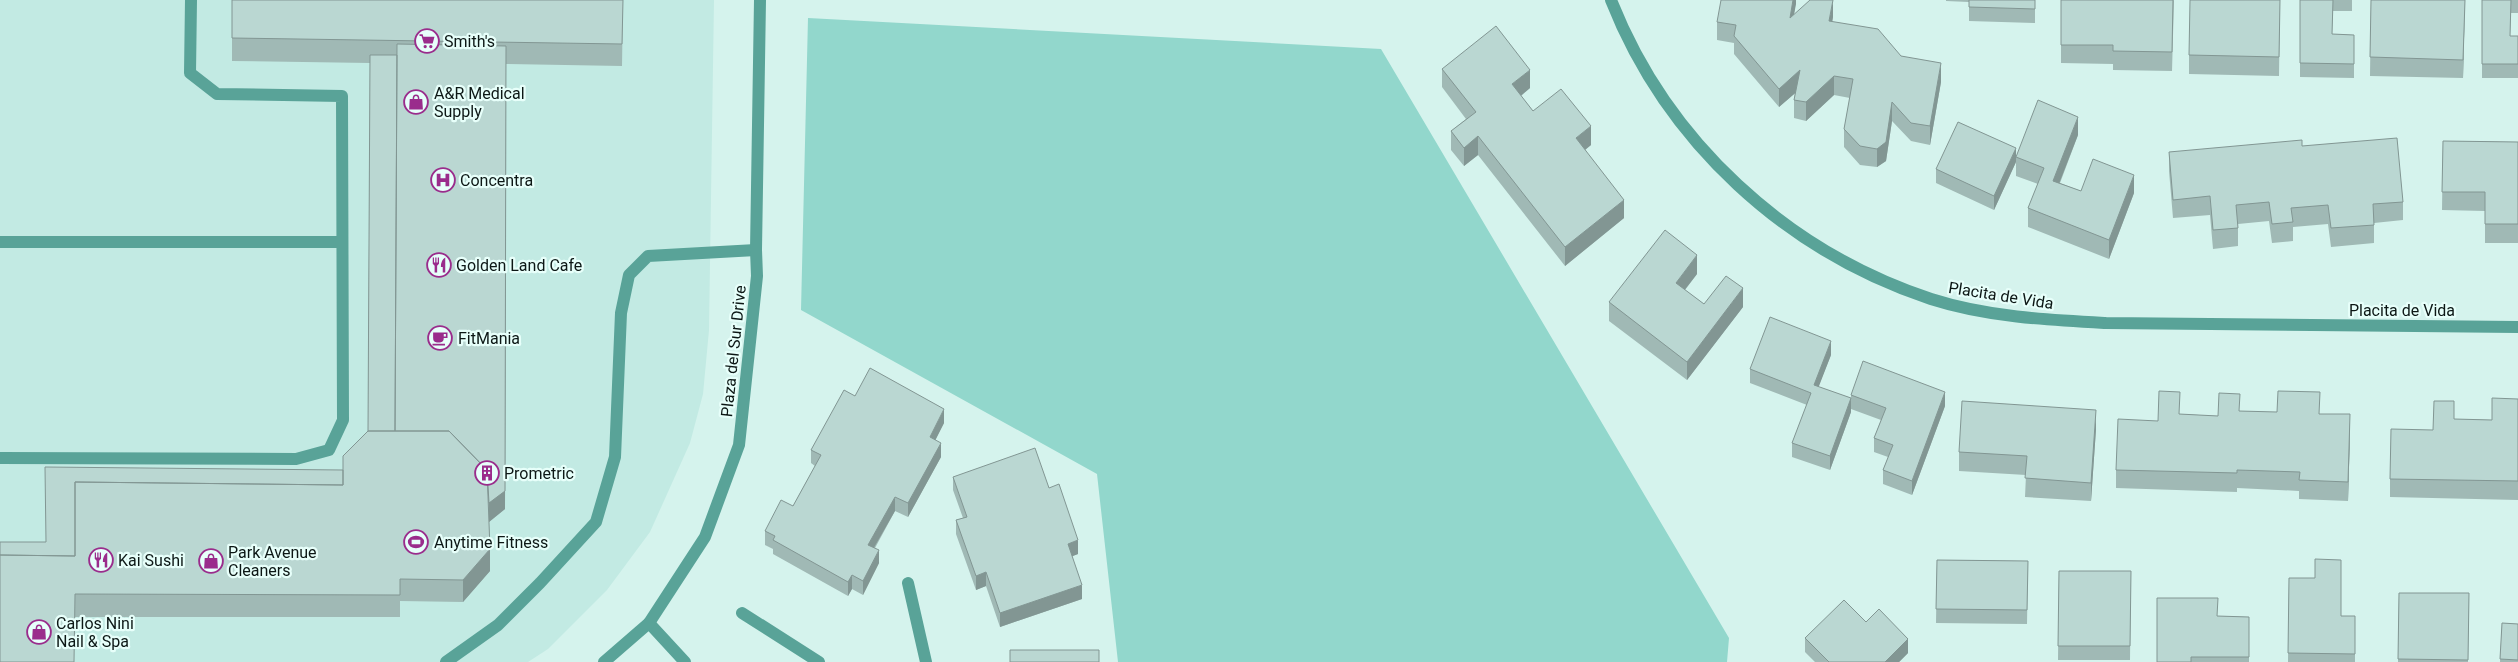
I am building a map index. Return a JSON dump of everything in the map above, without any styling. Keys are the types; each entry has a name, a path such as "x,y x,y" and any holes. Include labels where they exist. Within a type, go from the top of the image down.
{"street":[{"path":"0,458 296,459 329,450 343,420 342,96 217,94 190,73 191,0"},
{"name":"Plaza del Sur Drive","path":"604,662 649,623 705,537 739,445 757,276 760,0"},
{"name":"Placita de Vida","path":"1611,0 1620,24 1646,72 1675,117 1708,156 1746,193 1786,226 1833,256 1882,281 1933,300 1991,313 2047,320 2106,323 2518,327"},
{"path":"0,242 342,242"},
{"path":"446,662 498,625 540,584 596,522 615,456 621,313 630,274 648,256 756,250"},
{"path":"908,583 926,662"},
{"path":"742,613 819,662"},
{"path":"649,623 685,662"}],"shaded area":[{"path":"0,0 714,0 709,330 703,394 690,443 650,532 607,590 548,649 528,662 0,662"}],"green space":[{"path":"808,18 1381,49 1729,638 1727,662 1118,662 1097,474 801,310"}],"building":[{"name":"Smith's","path":"232,0 623,0 622,44 232,38"},
{"path":"1721,0 1793,0 1790,18 1810,0 1833,0 1829,21 1878,29 1901,56 1941,63 1930,126 1911,123 1892,102 1886,142 1877,149 1860,146 1844,129 1853,79 1834,76 1806,102 1794,100 1800,70 1779,89 1734,36 1736,25 1717,22"},
{"path":"1969,0 2035,0 2035,9 1969,7"},
{"path":"2061,0 2173,0 2172,52 2113,51 2113,45 2061,45"},
{"path":"2190,0 2280,0 2279,57 2189,55"},
{"path":"2300,0 2333,0 2332,34 2354,35 2354,64 2300,63"},
{"path":"2371,0 2465,0 2463,60 2370,57"},
{"path":"2482,0 2511,0 2510,36 2518,36 2518,64 2482,64"},
{"path":"1496,26 1530,70 1512,84 1533,111 1561,89 1591,126 1576,138 1624,200 1565,247 1478,136 1464,148 1451,131 1476,112 1442,69"},
{"path":"397,44 506,46 505,491 489,503 487,470 449,431 395,431"},
{"path":"370,55 397,55 395,431 368,431"},
{"path":"2038,100 2078,117 2053,181 2081,191 2093,159 2134,175 2109,240 2028,208 2044,168 2016,157"},
{"path":"1958,122 2016,148 1994,196 1936,169"},
{"path":"2397,138 2403,202 2373,204 2374,225 2331,228 2328,205 2291,208 2293,222 2272,224 2269,202 2236,205 2238,228 2213,230 2210,196 2173,200 2169,152 2302,140 2302,146"},
{"path":"2443,141 2518,142 2518,224 2485,224 2485,192 2442,192"},
{"path":"1665,230 1697,255 1676,283 1704,304 1726,276 1743,288 1687,362 1609,302"},
{"path":"1770,317 1831,341 1814,385 1851,398 1830,456 1792,443 1811,393 1750,369"},
{"path":"1863,361 1945,392 1912,481 1883,470 1893,445 1874,438 1886,408 1851,395"},
{"path":"870,368 944,409 930,437 941,443 908,503 895,497 868,545 879,550 863,581 852,575 848,582 773,540 775,536 765,531 781,500 793,506 821,455 811,450 844,390 855,396"},
{"path":"2159,391 2180,392 2179,414 2218,416 2219,393 2240,394 2239,411 2277,412 2278,391 2320,392 2319,414 2350,414 2348,482 2299,480 2300,472 2237,470 2237,473 2116,470 2118,419 2158,421"},
{"path":"2492,398 2518,399 2518,481 2390,479 2391,429 2433,430 2434,401 2454,401 2454,419 2492,420"},
{"path":"1962,401 2096,410 2091,483 2025,478 2027,456 1959,452"},
{"path":"368,431 449,431 487,470 490,549 463,580 400,579 400,595 75,594 74,662 0,662 0,555 75,556 75,482 343,485 343,456"},
{"path":"1035,448 1049,488 1059,484 1078,540 1068,544 1082,585 1000,613 986,572 976,576 956,520 967,517 953,477"},
{"path":"45,467 343,470 343,485 75,482 75,556 0,555 0,542 46,542"},
{"path":"2315,559 2341,560 2341,616 2355,616 2355,654 2288,653 2289,578 2315,578"},
{"path":"1937,560 2028,561 2027,610 1936,609"},
{"path":"2059,571 2131,571 2130,646 2058,646"},
{"path":"2399,593 2469,593 2468,660 2398,659"},
{"path":"2157,598 2218,598 2217,616 2249,617 2249,657 2191,657 2191,662 2157,662"},
{"path":"1844,600 1866,622 1879,609 1908,639 1885,662 1829,662 1805,638"},
{"path":"2502,623 2518,624 2518,660 2500,659"},
{"path":"1010,650 1099,650 1099,662 1010,662"}],"place":[{"name":"Smith's","path":"427,41"},
{"name":"A&R Medical Supply","path":"416,102"},
{"name":"Concentra","path":"443,180"},
{"name":"Golden Land Cafe","path":"439,265"},
{"name":"FitMania","path":"440,338"},
{"name":"Prometric","path":"487,473"},
{"name":"Anytime Fitness","path":"416,542"},
{"name":"Kai Sushi","path":"101,560"},
{"name":"Park Avenue Cleaners","path":"211,561"},
{"name":"Carlos Nini Nail & Spa","path":"39,632"}]}
